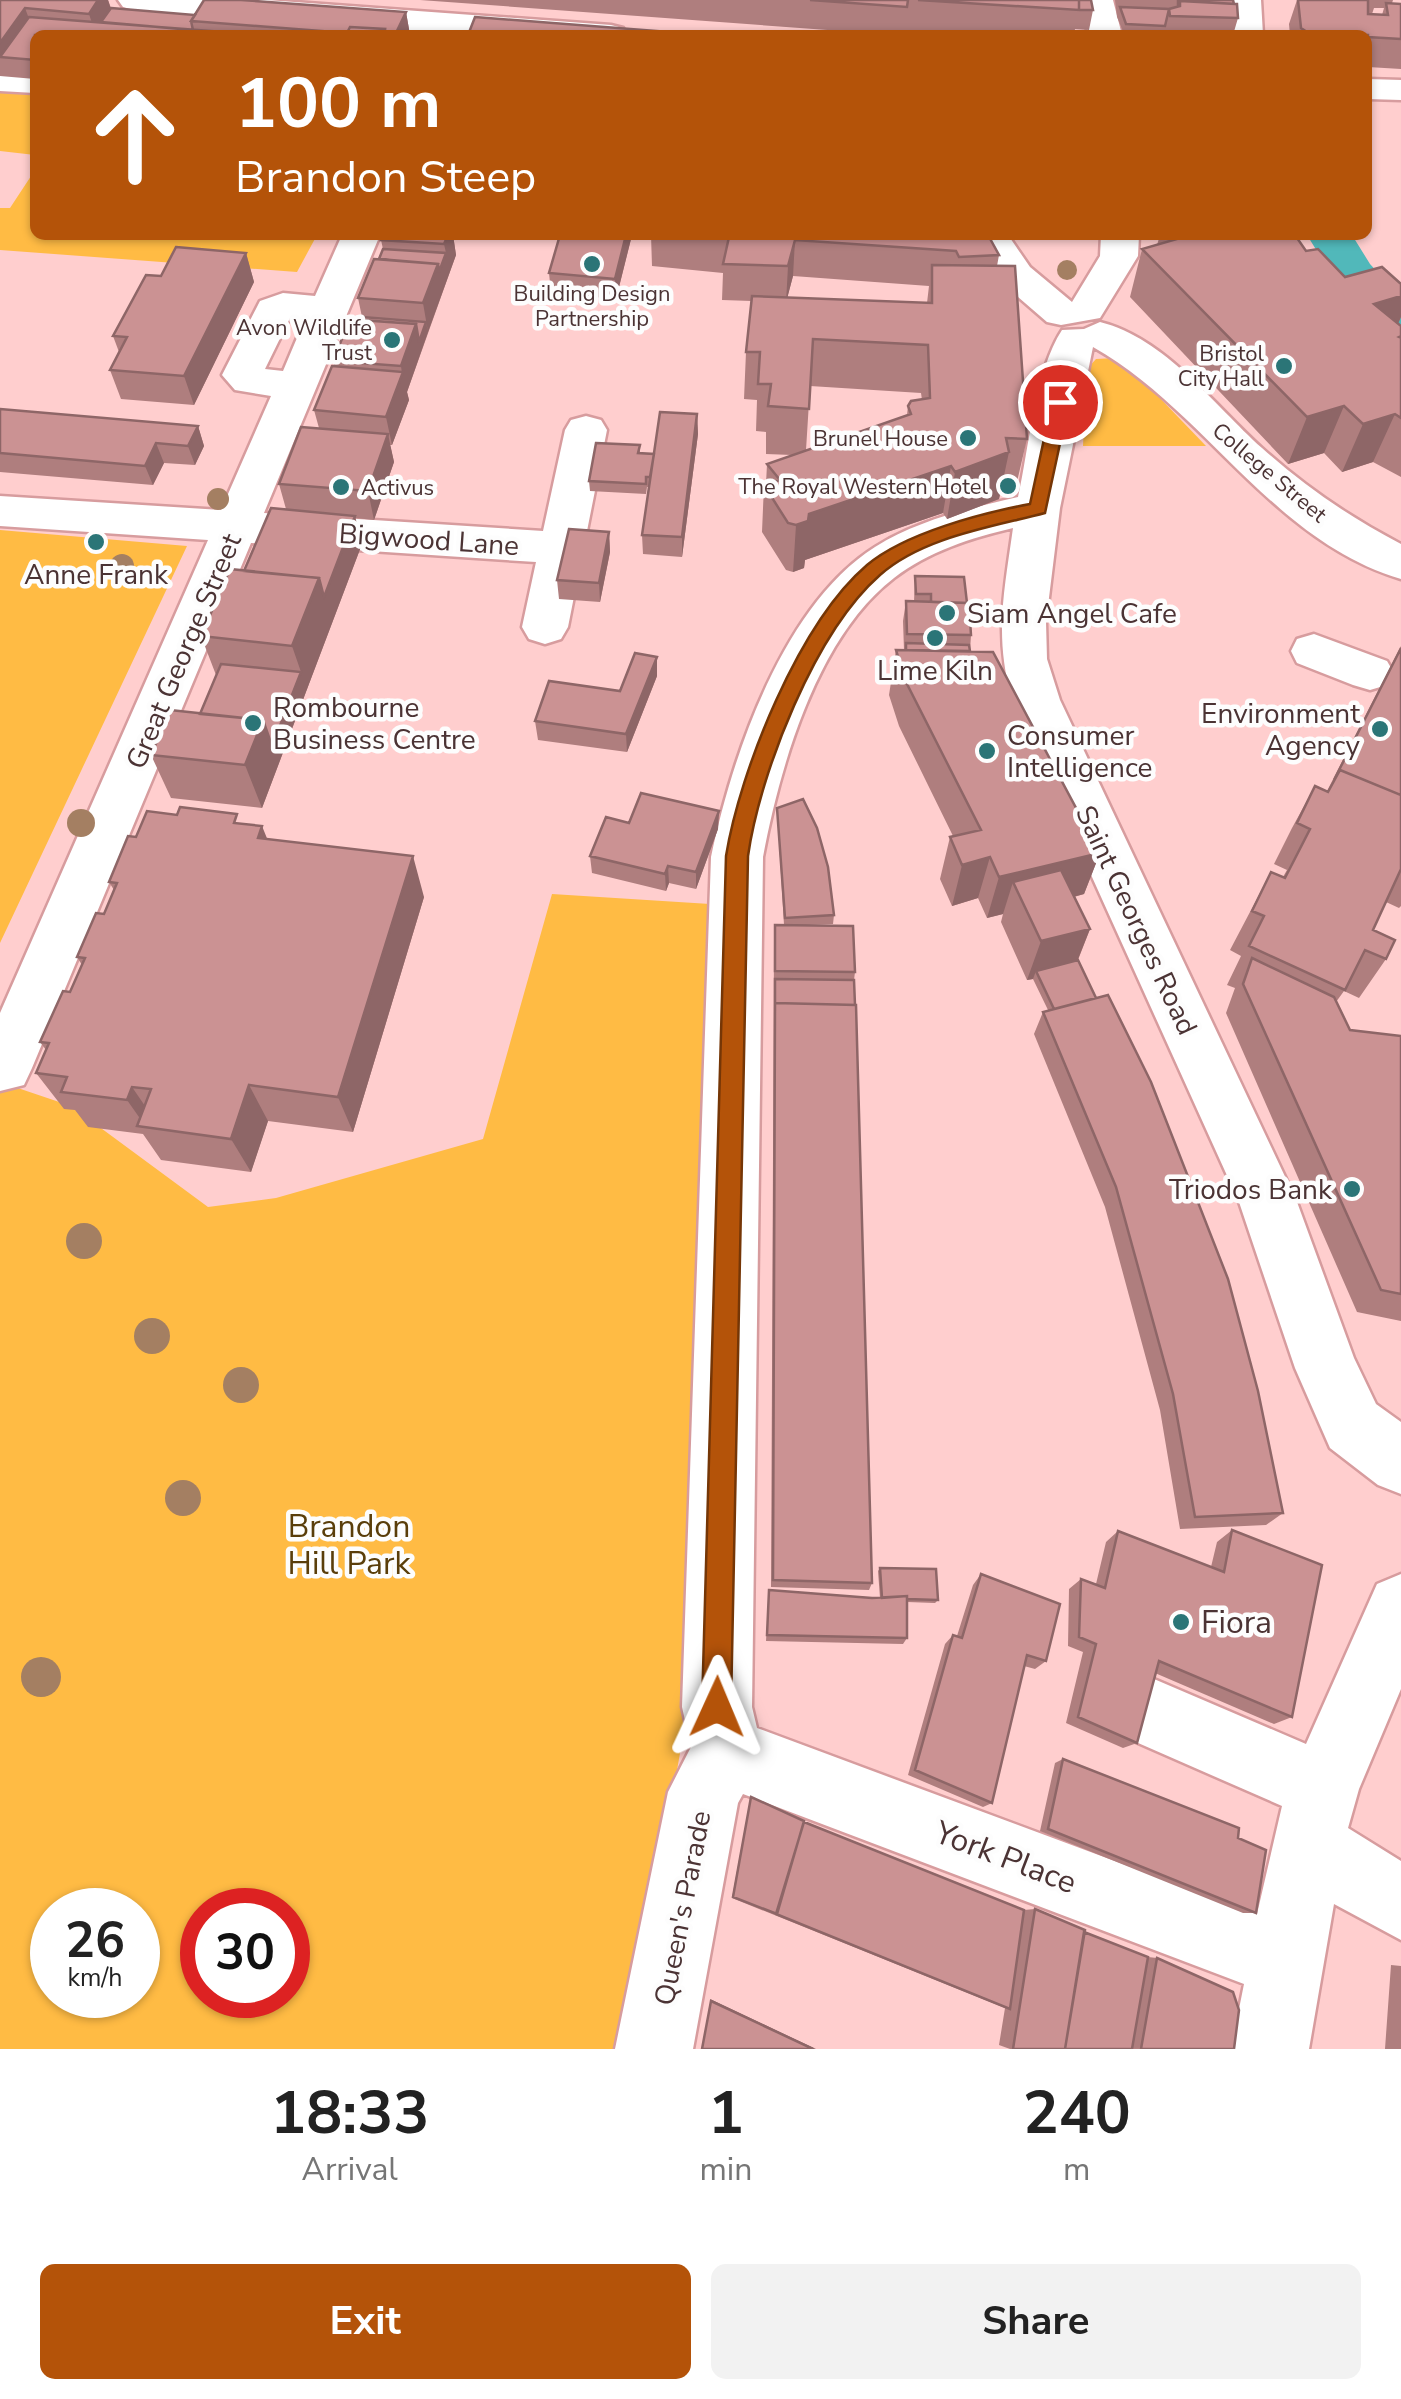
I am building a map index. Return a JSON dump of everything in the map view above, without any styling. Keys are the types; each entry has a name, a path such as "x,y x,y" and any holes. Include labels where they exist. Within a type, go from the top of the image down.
{"street":[{"path":"134,0 449,30"},
{"path":"1097,0 1104,30"},
{"path":"1246,0 1246,30"},
{"path":"0,80 30,83"},
{"path":"1372,89 1401,90"},
{"name":"Great George Street","path":"4,1068 360,240"},
{"name":"College Street","path":"992,240 1016,276 1068,326 1128,348 1251,462 1316,514 1401,562"},
{"name":"Saint Georges Road","path":"1120,240 1119,256 1068,326 1066,367 1038,508 1023,622 1024,659 1036,700 1268,1202 1326,1368 1353,1426 1401,1462"},
{"name":"Bigwood Lane","path":"545,626 586,430"},
{"path":"1316,514 1356,499"},
{"path":"728,1752 717,1707 737,856 743,815 794,723 826,627 874,570 906,550 948,532 1038,508"},
{"name":"Bigwood Lane","path":"0,511 562,548"},
{"path":"1314,651 1370,673"},
{"path":"1270,2049 1315,1816 1401,1608"},
{"path":"1154,1714 1315,1816 1401,1903"},
{"name":"York Place","path":"728,1752 1284,1962"},
{"name":"Queen's Parade","path":"654,2049 704,1792 728,1752"}],"green space":[{"path":"0,89 30,92 30,154 0,151"},
{"path":"30,178 30,240 314,240 297,272 0,250 0,208 10,208"},
{"path":"1115,358 1131,368 1206,446 1083,446 1087,369 1096,359"},
{"path":"0,530 187,546 0,943"},
{"name":"Brandon Hill Park","path":"552,894 710,904 691,1692 627,2049 0,2049 0,1082 71,1106 208,1207 276,1198 483,1139"}],"water":[{"path":"1310,240 1355,240 1370,264 1401,298 1401,334 1320,256"}],"building":[{"path":"0,0 98,0 89,14 25,8 0,43"},
{"path":"204,0 406,12 397,30 308,30 191,21"},
{"path":"810,0 908,0 907,7"},
{"path":"918,0 1079,0 1079,10"},
{"path":"1079,0 1091,0 1093,10 1079,10"},
{"path":"1178,0 1233,0 1234,4 1180,1 1178,6"},
{"path":"1298,0 1368,0 1368,14 1388,15 1386,3 1401,4 1401,39 1372,37 1372,30 1301,28"},
{"path":"1180,1 1237,4 1238,18 1170,16 1169,9 1180,6"},
{"path":"1120,7 1169,9 1165,26 1126,24"},
{"path":"111,8 195,15 191,21 193,30 101,22"},
{"path":"29,17 198,30 30,30 30,60 0,57"},
{"path":"475,17 643,30 470,30"},
{"path":"350,27 385,29 385,30 348,30"},
{"path":"381,240 446,240 444,244"},
{"path":"559,240 625,240 615,279 549,273"},
{"path":"728,240 795,240 788,266 723,264"},
{"path":"795,240 991,240 999,255 959,257 956,251"},
{"path":"1174,240 1298,240 1306,251 1318,249 1345,277 1382,267 1401,284 1401,296 1374,304 1401,326 1401,418 1395,414 1363,424 1344,406 1307,417 1142,249"},
{"path":"176,247 246,253 184,376 110,370 127,337 113,336 146,275 161,276"},
{"path":"383,249 446,253 439,272 438,264 379,259"},
{"path":"374,259 438,264 423,303 358,298"},
{"path":"932,265 1015,266 1027,439 1006,438 1009,452 955,472 951,466 809,514 808,521 788,523 764,485 780,480 767,464 911,414 911,401 930,398 928,345 813,339 809,409 768,406 771,384 758,384 760,352 746,352 752,296 932,303"},
{"path":"362,317 426,322 419,342 416,324 361,320"},
{"path":"350,319 416,324 401,366 333,361"},
{"path":"332,366 403,372 386,417 314,410"},
{"path":"0,409 198,426 188,446 156,443 145,466 0,453"},
{"path":"660,412 697,414 682,537 642,535"},
{"path":"301,427 388,434 368,491 279,484"},
{"path":"596,443 640,445 638,453 654,454 646,484 589,481"},
{"path":"271,508 355,516 324,597 319,578 244,571"},
{"path":"569,529 609,532 599,583 557,580"},
{"path":"230,569 319,578 292,646 201,636"},
{"path":"915,576 964,577 967,603 931,602 931,594 916,594"},
{"path":"906,601 969,603 971,635 907,634"},
{"path":"906,643 969,645 970,651 906,650"},
{"path":"1401,648 1401,795 1340,770 1334,780"},
{"path":"896,650 993,652 1100,853 999,877 990,857 962,865 950,837 981,830 906,682"},
{"path":"635,653 657,657 626,734 535,721 549,681 620,691"},
{"path":"221,664 301,672 272,746 263,720 200,714"},
{"path":"170,710 263,720 245,765 151,755"},
{"path":"1340,770 1401,795 1401,869 1373,930 1395,940 1386,959 1365,950 1345,990 1249,946 1264,916 1252,911 1271,872 1285,878 1310,829 1297,823 1315,786 1328,792"},
{"path":"641,793 719,811 696,872 668,866 665,874 590,856 606,817 629,823"},
{"path":"803,799 817,828 828,867 834,915 785,918 777,808"},
{"path":"180,807 237,814 234,823 262,826 258,838 413,856 338,1097 249,1085 231,1139 137,1126 151,1089 132,1087 127,1100 61,1092 67,1077 36,1073 49,1043 40,1042 63,991 70,992 85,958 77,957 96,913 104,914 117,883 109,882 128,836 136,837 147,811 177,815"},
{"path":"1061,870 1090,929 1041,941 1013,882"},
{"path":"775,925 853,926 855,972 775,971"},
{"name":"Triodos Bank","path":"1252,958 1334,997 1350,1030 1401,1036 1401,1294 1381,1290 1243,984"},
{"path":"1078,960 1096,998 1054,1009 1036,971"},
{"path":"775,979 854,980 855,1005 775,1003"},
{"path":"1108,995 1151,1082 1228,1279 1258,1391 1283,1513 1195,1517 1173,1394 1116,1187 1043,1012"},
{"path":"775,1003 856,1005 872,1583 773,1580"},
{"name":"Fiora","path":"1232,1530 1322,1565 1292,1717 1159,1661 1137,1743 1078,1717 1096,1644 1079,1637 1081,1579 1105,1588 1118,1531 1224,1572"},
{"path":"880,1568 936,1569 938,1600 882,1598"},
{"path":"981,1574 1060,1604 1046,1661 1027,1655 992,1803 915,1770 953,1635 962,1638"},
{"path":"769,1590 872,1598 907,1596 907,1638 767,1635"},
{"path":"1063,1759 1239,1828 1238,1838 1266,1850 1256,1913 1048,1829"},
{"path":"751,1797 804,1821 777,1914 733,1897"},
{"path":"804,1822 1024,1910 1010,2009 776,1914"},
{"path":"1035,1909 1085,1930 1065,2049 1013,2049"},
{"path":"1084,1932 1148,1957 1132,2049 1065,2049"},
{"path":"1157,1958 1233,1992 1239,2010 1234,2049 1141,2049"},
{"path":"711,2001 813,2049 702,2049"}],"place":[{"name":"Building Design Partnership","path":"592,264"},
{"name":"Avon Wildlife Trust","path":"392,340"},
{"name":"Bristol City Hall","path":"1284,366"},
{"name":"Brunel House","path":"968,438"},
{"name":"The Royal Western Hotel","path":"1008,486"},
{"name":"Activus","path":"341,487"},
{"name":"Anne Frank","path":"96,542"},
{"name":"Siam Angel Cafe","path":"947,613"},
{"name":"Lime Kiln","path":"935,638"},
{"name":"Rombourne Business Centre","path":"253,723"},
{"name":"Environment Agency","path":"1380,729"},
{"name":"Consumer Intelligence","path":"987,751"},
{"name":"Triodos Bank","path":"1352,1189"},
{"name":"Fiora","path":"1181,1622"}],"route":[{"path":"717,1707 737,856 743,815 770,736 826,627 874,570 906,550 998,516 1038,508 1060,402"}]}
